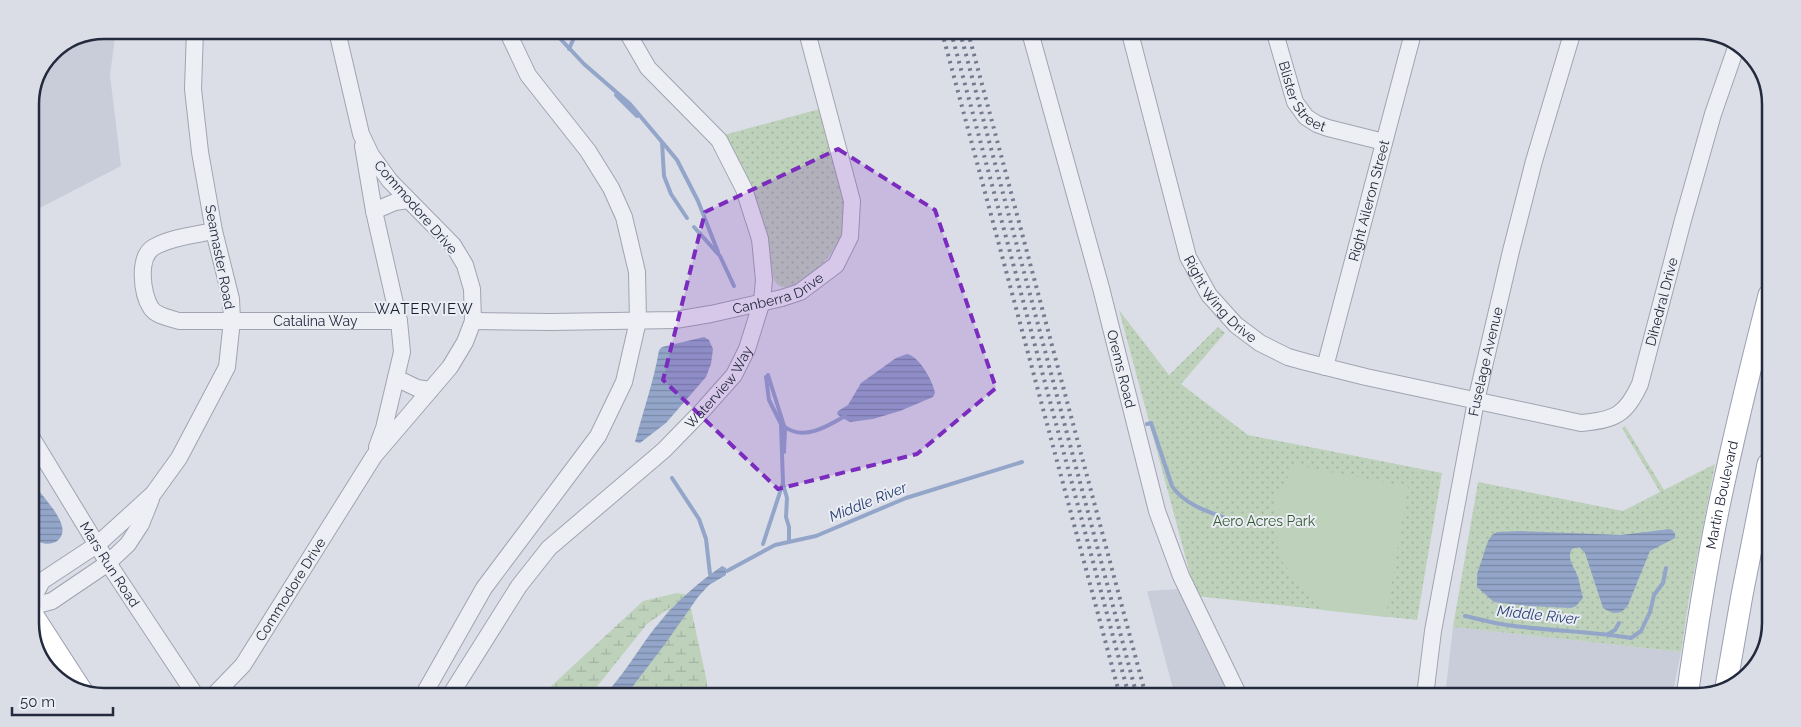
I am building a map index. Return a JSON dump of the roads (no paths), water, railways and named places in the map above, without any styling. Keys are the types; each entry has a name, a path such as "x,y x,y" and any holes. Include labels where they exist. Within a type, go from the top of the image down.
{"main road":[{"name":"Martin Boulevard","path":"1688,688 1697,626 1719,507 1762,326"},
{"path":"1727,681 1762,494"},
{"path":"39,622 76,682"}],"street":[{"name":"Seamaster Road","path":"39,588 42,581 98,544 153,494 179,458 227,367 232,320 231,299 214,231 200,152 193,89 195,39"},
{"name":"Commodore Drive","path":"338,39 361,134 374,211 399,321 402,352 384,428 374,456"},
{"path":"427,688 484,588 598,436 624,382 638,321 637,272 624,217 611,188 588,151 528,75 511,39"},
{"name":"Waterview Way","path":"455,688 514,593 549,548 664,450 702,412 734,375 747,349 762,301 764,280 760,239 744,189 719,140 648,68 631,39"},
{"name":"Canberra Drive","path":"473,321 675,320 711,314 782,298 800,292 836,265 850,237 852,201 809,39"},
{"name":"Orems Road","path":"1032,39 1100,288 1157,511 1181,576 1235,688"},
{"name":"Right Wing Drive","path":"1132,39 1188,257 1221,310 1260,343 1288,357 1476,401"},
{"name":"Blister Street","path":"1277,39 1294,102 1306,117 1316,124 1328,128 1384,142"},
{"name":"Right Aileron Street","path":"1325,367 1411,39"},
{"name":"Fuselage Avenue","path":"1426,688 1433,631 1476,401 1510,251 1534,160 1570,39"},
{"name":"Dihedral Drive","path":"1476,401 1581,423 1604,420 1617,415 1627,408 1640,384 1713,114 1735,51"},
{"name":"Commodore Drive","path":"221,688 243,665 374,456 450,367 465,342 473,321 472,289 465,266 453,245 390,181 371,155 361,134"},
{"path":"374,211 394,202 408,200"},
{"path":"214,231 172,240 153,248 145,259 142,272 146,295 152,309 163,316 179,321 232,320"},
{"name":"Catalina Way","path":"232,320 399,321"},
{"path":"396,378 417,388 430,390"},
{"name":"Mars Run Road","path":"39,449 108,563 191,688"},
{"name":"Seamaster Road","path":"39,605 52,601 108,563 128,544 141,524 153,494"},
{"path":"528,530 549,548"}],"water":[{"path":"704,337 709,340 713,349 711,364 706,377 666,423 640,443 635,442 659,350 662,347"},
{"path":"907,354 916,359 925,370 934,388 935,393 933,397 900,411 873,419 850,422 837,414 838,411 848,405 861,383 896,358"},
{"path":"39,491 54,510 62,528 61,537 58,540 54,543 44,544 39,542"},
{"path":"1670,529 1674,532 1675,538 1650,551 1628,605 1622,611 1616,613 1603,608 1585,553 1579,547 1572,549 1570,556 1583,598 1576,606 1571,608 1494,602 1477,587 1477,574 1488,541 1497,532 1520,531 1621,535"},
{"path":"722,566 726,568 726,575 709,585 698,597 632,688 610,688 654,629 677,603"}],"waterway":[{"path":"561,39 584,64 630,104 662,142 664,176 671,194 687,218"},
{"path":"569,49 573,39"},
{"path":"616,95 637,116"},
{"path":"663,143 677,160 698,201 718,252"},
{"path":"694,227 720,256 734,286"},
{"path":"768,375 785,429 784,452"},
{"path":"763,544 783,483 781,424 769,400 766,377"},
{"path":"785,427 800,433 816,431 845,416"},
{"name":"Middle River","path":"1147,424 1151,423 1172,486 1177,493 1192,504 1208,512 1234,521"},
{"name":"Middle River","path":"727,571 775,545 816,536 906,498 1022,462"},
{"path":"672,478 699,519 706,539 710,574"},
{"path":"783,484 787,498 786,517 789,527 789,541"},
{"name":"Middle River","path":"1465,616 1507,625 1631,638 1641,631 1650,612 1654,595 1663,583 1666,568"},
{"path":"1608,634 1615,630 1619,623"}],"railway":[{"path":"944,39 1118,688"},
{"path":"953,39 1127,688"},
{"path":"962,39 1135,688"},
{"path":"970,39 1144,688"}],"district":[{"name":"WATERVIEW","path":"424,309"}],"park label":[{"name":"Aero Acres Park","path":"1264,521"}]}
